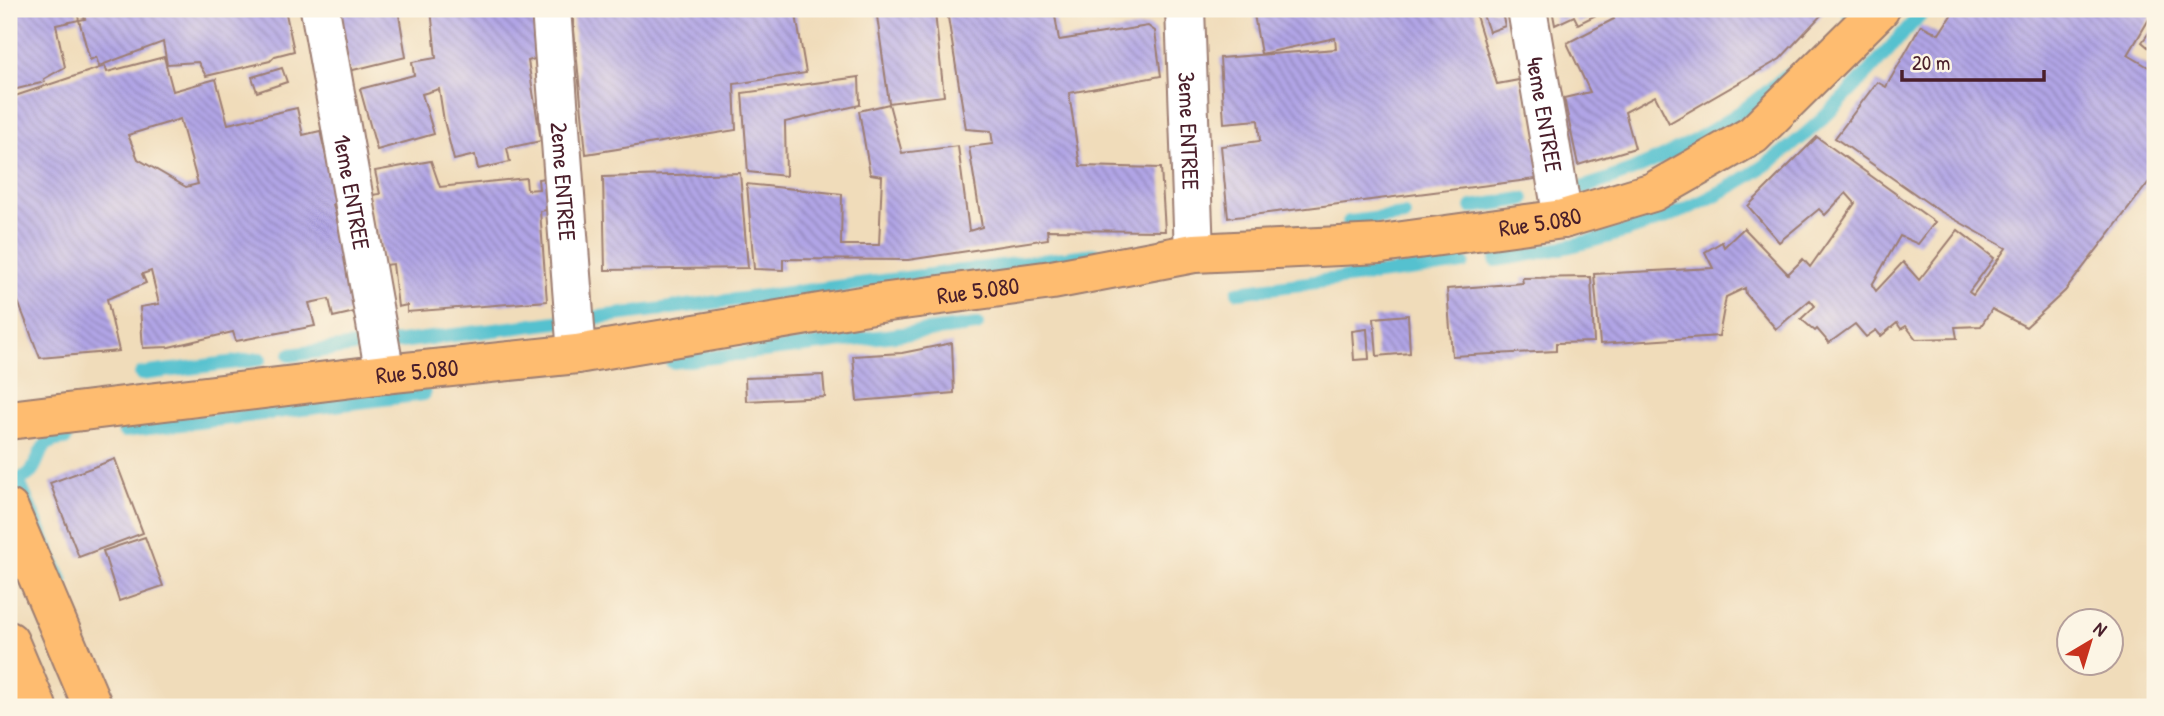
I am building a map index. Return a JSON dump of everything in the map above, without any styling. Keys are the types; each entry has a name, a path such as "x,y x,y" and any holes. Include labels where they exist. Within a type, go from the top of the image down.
{"main road":[{"name":"Rue 5.080","path":"9,420 385,374 578,354 873,304 1052,279 1194,253 1381,244 1563,219 1653,192 1753,135 1880,9"},
{"path":"9,509 93,707"},
{"path":"9,641 37,707"}],"street":[{"name":"1eme ENTREE","path":"320,9 385,374"},
{"name":"2eme ENTREE","path":"551,9 578,354"},
{"name":"3eme ENTREE","path":"1185,9 1194,253"},
{"name":"4eme ENTREE","path":"1527,9 1563,219"}],"building":[{"path":"9,9 76,9 79,20 56,25 65,67 44,79 45,82 9,91"},
{"path":"97,9 285,9 294,51 275,56 270,61 206,76 198,62 167,64 163,42 99,66 96,57 90,60 79,20 85,19 83,13"},
{"path":"338,9 398,9 406,57 349,71"},
{"path":"431,9 538,9 541,57 528,61 541,141 507,148 510,162 478,169 475,155 454,160 439,89 422,94 434,134 377,150 360,89 414,75 412,62 436,58"},
{"path":"572,9 795,9 806,73 734,84 736,130 586,154"},
{"path":"876,9 1054,9 1059,40 1148,26 1155,31 1161,76 1069,93 1080,166 1161,168 1165,231 1047,230 1048,239 908,260 783,259 783,270 754,269 747,184 842,194 841,245 879,245 882,176 870,174 859,111 889,104 902,153 958,146 969,231 982,227 969,147 993,144 991,131 966,129 947,11 935,13 944,96 889,103"},
{"path":"1093,9 1150,9 1150,12 1095,18"},
{"path":"1253,9 1474,9 1497,84 1519,80 1543,178 1228,218 1221,146 1260,141 1258,120 1224,123 1220,58 1336,49 1335,38 1261,54"},
{"path":"1481,9 1501,9 1505,26 1489,32"},
{"path":"1552,9 1608,9 1578,24 1574,16 1555,25"},
{"path":"1608,9 1827,9 1780,59 1669,123 1655,96 1625,112 1635,148 1578,165 1564,98 1590,92 1567,43 1614,19"},
{"path":"1955,9 2155,9 2128,55 2155,71 2155,174 2065,291 2026,327 1992,309 1981,326 1955,327 1957,338 1916,339 1906,326 1901,329 1897,323 1881,336 1876,330 1866,337 1855,324 1829,343 1817,329 1815,331 1801,319 1815,306 1810,300 1776,329 1746,294 1745,288 1726,297 1719,336 1600,344 1594,274 1713,268 1705,252 1722,242 1724,247 1744,228 1788,274 1803,259 1810,267 1855,203 1846,193 1825,215 1819,209 1779,242 1748,206 1817,137 1935,222 1918,244 1900,236 1872,285 1876,291 1903,262 1919,280 1958,230 1994,258 1969,292 1973,295 2006,248 1938,210 1835,138 1877,82 1886,87 1921,25 1939,34"},
{"path":"2155,25 2155,53 2142,42"},
{"path":"164,57 173,91 216,79 228,124 297,108 303,135 320,131 337,202 333,204 359,311 333,317 329,299 309,303 315,326 236,341 233,332 169,347 143,348 140,307 159,304 151,271 142,274 146,283 107,299 119,351 40,358 12,286 9,288 9,98 105,66 107,72","holes":["180,119 198,184 186,187 138,159 128,135"]},
{"path":"282,68 287,82 257,92 252,77"},
{"path":"859,77 860,105 785,122 786,176 748,172 742,93"},
{"path":"431,161 440,187 526,178 527,190 539,189 538,179 558,176 561,208 540,211 547,301 407,312 407,305 398,307 393,264 385,265 371,195 380,194 375,171"},
{"path":"740,173 748,268 605,270 603,177"},
{"path":"1591,277 1594,342 1556,343 1556,351 1452,356 1447,289 1523,283 1522,278"},
{"path":"1408,315 1410,353 1377,356 1374,318"},
{"path":"1367,329 1369,359 1354,360 1352,331"},
{"path":"952,343 954,393 857,401 853,356 902,353"},
{"path":"823,375 825,397 746,401 745,378"},
{"path":"115,459 143,533 79,557 50,483"},
{"path":"145,537 163,586 119,601 103,551"}],"waterway":[{"path":"1848,12 1851,9"},
{"path":"1496,260 1585,243 1628,231 1709,198 1747,177 1784,152 1819,122 1925,9"},
{"path":"1575,190 1633,170 1688,144 1740,113 1788,74"},
{"path":"1472,207 1523,199"},
{"path":"1349,222 1404,215"},
{"path":"592,318 1095,254"},
{"path":"1238,292 1463,263"},
{"path":"384,344 564,321"},
{"path":"672,362 977,325"},
{"path":"290,355 354,346"},
{"path":"141,374 260,359"},
{"path":"124,431 424,394"},
{"path":"62,582 18,480 33,469 44,447 55,440 65,439"}]}
